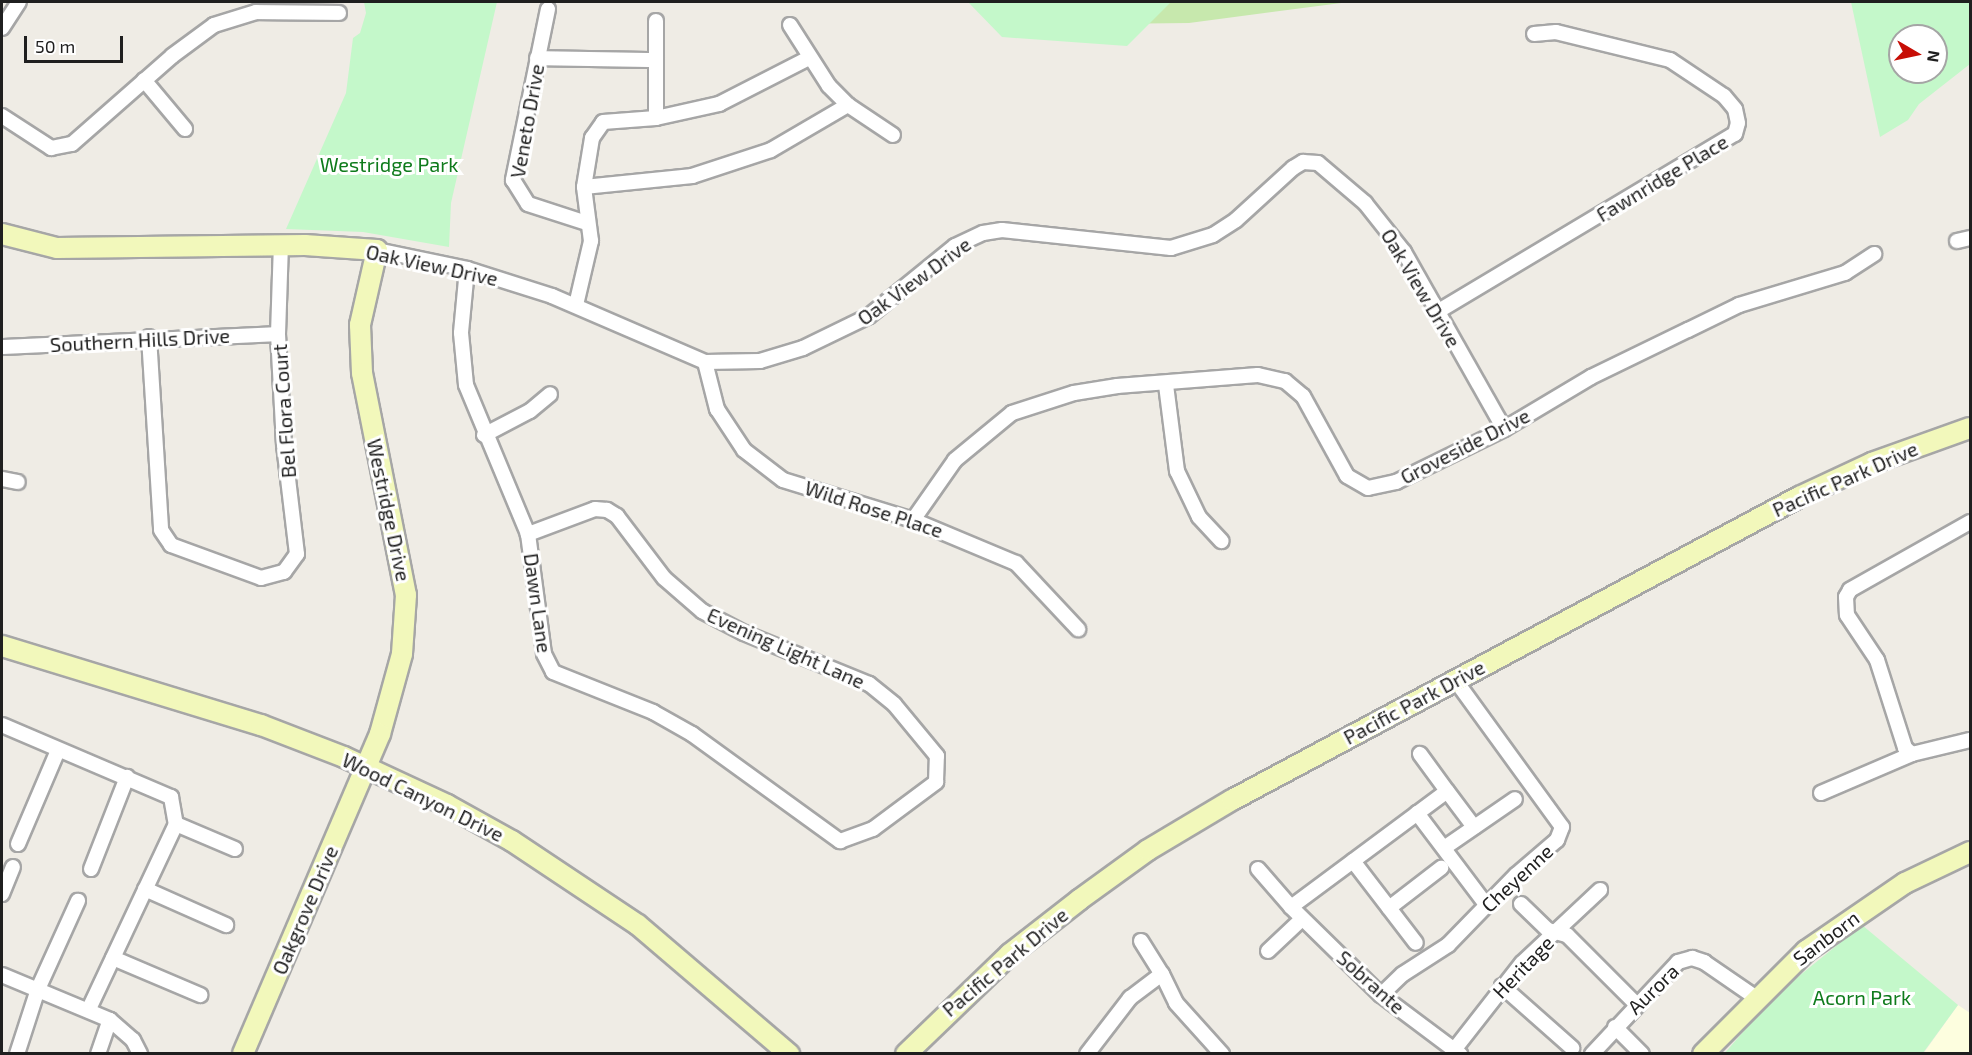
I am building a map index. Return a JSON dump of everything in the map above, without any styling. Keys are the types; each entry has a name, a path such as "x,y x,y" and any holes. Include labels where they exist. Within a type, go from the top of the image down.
{"main road":[{"name":"Oak View Drive","path":"2,234 57,248 281,245 376,250"},
{"name":"Westridge Drive","path":"366,767 397,683 406,595 362,373 360,325 376,250"},
{"name":"Pacific Park Drive","path":"906,1053 1010,954 1148,850 1232,800 1456,681 1660,568 1838,478 1971,428"},
{"name":"Wood Canyon Drive","path":"2,646 261,725 366,767 447,805 566,874 638,925 789,1053"},
{"name":"Oakgrove Drive","path":"243,1053 366,767"},
{"name":"Sanborn","path":"1703,1053 1755,997 1806,951 1905,883 1971,852"}],"street":[{"path":"2,28 18,2"},
{"name":"Veneto Drive","path":"548,9 513,180 528,204 587,223"},
{"path":"2,116 51,148 72,144 144,80 214,24 256,12 339,13"},
{"path":"656,21 656,118"},
{"path":"790,25 809,58 849,105 893,135"},
{"name":"Fawnridge Place","path":"1437,312 1735,134 1738,123 1735,109 1724,96 1670,60 1557,32 1534,34"},
{"path":"537,58 656,60"},
{"path":"576,305 591,241 584,187 592,138 603,122 656,118 719,104 809,58"},
{"path":"144,80 185,129"},
{"path":"584,187 692,176 771,150 849,105"},
{"name":"Oak View Drive","path":"376,250 467,269 576,305 705,362 760,361 840,333 876,311 955,246 983,232 1021,231 1142,247 1171,248 1202,240 1236,220 1303,162 1318,163 1365,203 1404,252 1504,429"},
{"name":"Bel Flora Court","path":"149,338 160,530 171,545 261,578 284,572 297,554 284,445 278,334 281,245"},
{"name":"Groveside Drive","path":"913,520 955,460 1012,413 1074,393 1166,386 1258,375 1285,381 1303,396 1347,476 1368,488 1396,482 1504,429 1591,377 1729,310 1845,273 1874,254"},
{"name":"Dawn Lane","path":"467,269 462,361 466,385 484,435 528,534 544,654 552,672 663,718 692,734 827,834 840,841 853,839"},
{"name":"Southern Hills Drive","path":"2,347 149,338 278,334"},
{"name":"Wild Rose Place","path":"705,362 717,409 744,450 783,480 913,520 1016,563 1078,629"},
{"path":"1166,386 1177,471 1199,516 1221,541"},
{"path":"484,435 530,411 550,394"},
{"path":"2,479 18,482"},
{"name":"Evening Light Lane","path":"528,534 595,509 608,510 618,516 664,578 702,611 761,641 869,684 894,704 928,741 937,756 936,782 922,795 853,839"},
{"path":"1912,754 1898,732 1877,660 1847,615 1846,597 1850,590 1971,522"},
{"name":"Cheyenne","path":"1381,995 1403,974 1448,945 1557,840 1562,827 1456,681"},
{"path":"2,725 171,797 176,824 89,1009"},
{"path":"1821,793 1912,754 1971,740"},
{"path":"18,844 58,750"},
{"path":"1420,754 1474,827"},
{"path":"91,869 127,777"},
{"path":"1291,907 1447,791"},
{"path":"1444,848 1515,799"},
{"path":"1417,813 1487,906"},
{"path":"176,824 235,849"},
{"path":"1353,861 1416,943"},
{"path":"2,894 13,867"},
{"path":"1389,908 1441,868"},
{"name":"Sobrante","path":"1258,869 1302,919 1381,995 1448,1050"},
{"path":"145,889 226,925"},
{"name":"Heritage","path":"1448,1050 1502,986 1600,890"},
{"path":"17,1053 38,989 78,901"},
{"path":"1521,904 1548,930 1567,935 1635,1003"},
{"path":"1268,951 1302,919"},
{"path":"1141,941 1162,974 1176,1003 1215,1051"},
{"path":"113,958 200,996"},
{"name":"Aurora","path":"1592,1053 1635,1003 1678,962 1692,958 1704,962 1755,997"},
{"path":"1087,1053 1130,998 1162,974"},
{"path":"2,975 89,1009 110,1020 133,1040 140,1053"},
{"path":"1502,986 1572,1048"},
{"path":"98,1053 110,1020"},
{"name":"Aurora","path":"1615,1027 1642,1053"}],"shaded area":[{"path":"1958,1005 1970,1013 1970,1053 1923,1054"}],"green space":[{"name":"Westridge Park","path":"364,2 497,2 451,203 449,247 363,232 286,229 346,93 353,38 360,33 366,13"},
{"path":"968,2 1171,2 1127,46 1002,37"},
{"path":"986,2 1349,2 1189,23 1008,25"},
{"path":"1851,2 1970,2 1970,64 1948,81 1948,24 1888,24 1888,84 1944,84 1919,104 1908,120 1880,137"},
{"name":"Acorn Park","path":"1862,925 1958,1005 1923,1053 1724,1054 1773,997"}]}
